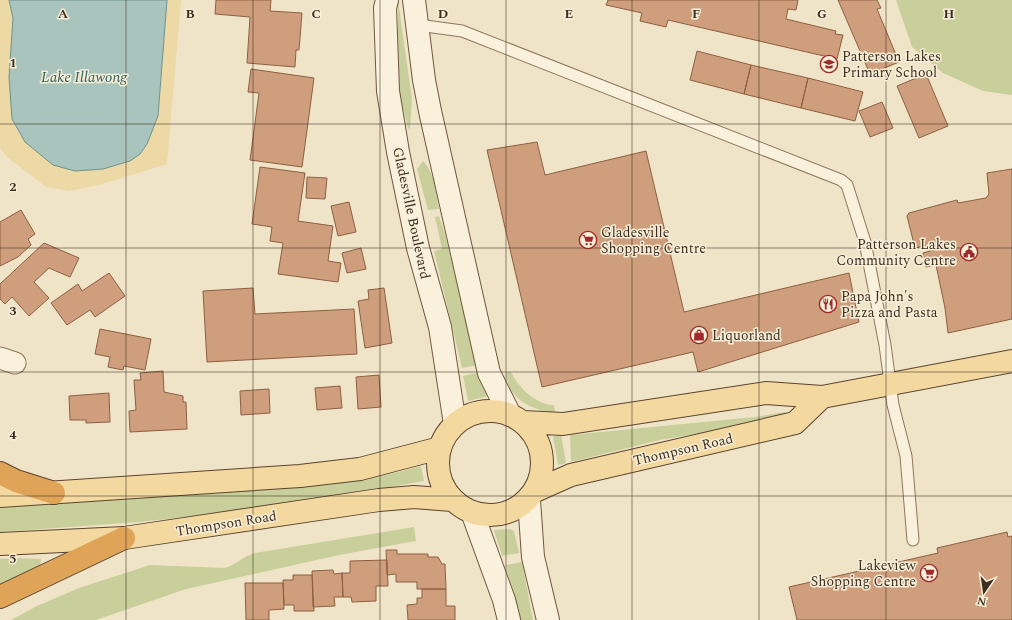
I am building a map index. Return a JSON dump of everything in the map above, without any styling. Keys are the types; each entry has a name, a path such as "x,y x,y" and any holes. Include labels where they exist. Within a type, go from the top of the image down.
{"highway":[{"path":"0,473 16,481 54,493"},
{"path":"0,597 124,538"}],"main road":[{"path":"517,418 534,434 541,447 543,462 542,477 532,495 517,509 502,515 487,516 472,512 452,500 444,488 439,476 438,462 440,448 446,435 455,424 467,416 481,412 496,411 517,418 563,424 766,393 822,397 1012,361"},
{"name":"Thompson Road","path":"532,495 571,475 795,423 822,397"},
{"path":"0,496 300,476 360,469 440,448"},
{"name":"Thompson Road","path":"0,544 124,538 379,500 414,497 452,500"}],"street":[{"name":"Gladesville Boulevard","path":"387,0 385,8 388,91 398,152 418,248 440,327 455,424"},
{"path":"414,0 428,103 489,373 517,418"},
{"path":"532,495 533,557 548,620"},
{"path":"472,512 504,600 509,620"}],"lane":[{"path":"418,25 445,27 462,31 841,180 848,185 865,242 894,405 906,456 913,540"}],"green space":[{"path":"398,0 412,99 410,129 408,128 398,90"},
{"path":"896,0 1012,0 1012,95 983,91 943,73 912,47"},
{"path":"423,161 433,177 439,209 428,210 417,169"},
{"path":"439,216 478,365 462,368 434,251 442,249 435,217"},
{"path":"480,372 489,396 468,401 463,376"},
{"path":"511,372 514,378 528,394 541,402 554,405 555,412 530,406 516,397 511,390 506,373"},
{"path":"785,412 787,419 660,440 571,462 570,435 755,417"},
{"path":"561,434 566,463 558,465 553,437"},
{"path":"421,466 424,481 289,505 140,522 0,532 0,508 118,496 257,490 323,485 389,474"},
{"path":"414,527 416,541 339,555 186,589 96,620 11,620 37,606 79,588 150,565 225,568 255,553"},
{"path":"510,529 514,531 519,553 502,556 494,530"},
{"path":"0,559 41,559 40,566 0,588"},
{"path":"522,562 533,620 518,620 506,565"}],"sand":[{"path":"0,0 9,0 13,18 9,77 12,119 17,131 39,154 53,165 75,171 103,169 130,161 140,154 147,144 158,115 167,0 181,0 167,164 99,185 69,191 46,187 7,157 0,148"}],"water":[{"name":"Lake Illawong","path":"9,0 167,0 158,116 147,144 140,154 130,161 103,169 75,171 53,165 25,142 12,119 9,77 13,18"}],"building":[{"path":"216,0 271,0 270,11 302,13 299,50 296,50 295,67 247,63 250,17 215,14"},
{"path":"608,0 798,0 796,10 788,9 786,19 836,31 835,34 843,35 837,59 668,20 666,27 640,21 642,13 606,5"},
{"path":"838,0 877,0 881,8 877,9 899,62 870,74"},
{"path":"697,51 751,65 744,94 690,80"},
{"path":"751,65 808,78 801,108 744,94"},
{"path":"251,69 314,78 302,167 250,160 259,93 248,92"},
{"path":"926,74 948,126 919,138 897,86"},
{"path":"808,78 863,92 855,121 801,108"},
{"path":"882,102 893,128 870,137 859,111"},
{"name":"Gladesville Shopping Centre","path":"537,142 545,175 646,151 684,312 849,273 859,322 698,372 693,352 542,387 487,150"},
{"path":"260,167 305,173 298,221 333,226 328,261 341,263 338,282 278,274 283,243 270,241 272,227 252,224"},
{"name":"Patterson Lakes Community Centre","path":"1012,169 1012,319 948,333 945,308 936,265 926,267 923,253 930,251 928,245 915,248 907,216 909,213 957,200 958,203 986,198 989,194 987,173"},
{"path":"307,177 327,178 325,199 306,198"},
{"path":"349,202 356,232 338,236 331,206"},
{"path":"21,210 35,234 28,239 31,245 18,257 0,266 0,222"},
{"path":"44,243 79,258 70,277 49,268 34,282 49,298 29,316 12,297 5,304 0,299 0,284"},
{"path":"361,248 366,269 347,273 342,253"},
{"path":"109,273 125,296 95,317 90,310 67,325 51,303 78,284 82,291"},
{"path":"253,288 255,314 354,309 357,354 207,362 203,291"},
{"path":"384,288 392,343 365,348 358,301 369,299 368,290"},
{"path":"100,329 151,339 145,370 124,366 123,370 108,367 110,357 95,354"},
{"path":"163,371 164,392 183,396 183,402 186,402 187,429 130,432 129,411 136,410 134,380 141,380 140,373"},
{"path":"379,375 381,407 358,409 356,377"},
{"path":"340,386 342,408 317,410 315,388"},
{"path":"269,389 270,413 241,415 240,391"},
{"path":"109,393 110,422 86,423 86,420 70,420 69,396"},
{"name":"Lakeview Shopping Centre","path":"1007,532 1008,537 1012,536 1012,620 797,620 789,587 938,553 937,548"},
{"path":"386,550 397,550 397,554 428,554 428,557 438,557 442,564 445,564 446,589 417,589 417,582 396,582 396,574 387,575"},
{"path":"387,560 388,586 376,586 376,601 352,602 351,597 343,597 342,573 350,573 350,561"},
{"path":"333,570 334,574 342,573 343,597 334,597 335,606 313,607 312,571"},
{"path":"293,575 312,575 314,611 294,611 294,605 284,605 283,580 293,580"},
{"path":"245,583 283,583 284,609 269,610 269,620 246,620"},
{"path":"422,589 446,589 446,606 455,606 455,620 408,620 407,605 417,604 417,598 422,598"}],"place":[{"name":"Patterson Lakes Primary School","path":"829,64"},
{"name":"Gladesville Shopping Centre","path":"588,240"},
{"name":"Patterson Lakes Community Centre","path":"969,252"},
{"name":"Papa John's Pizza and Pasta","path":"828,304"},
{"name":"Liquorland","path":"699,335"},
{"name":"Lakeview Shopping Centre","path":"929,573"}]}
